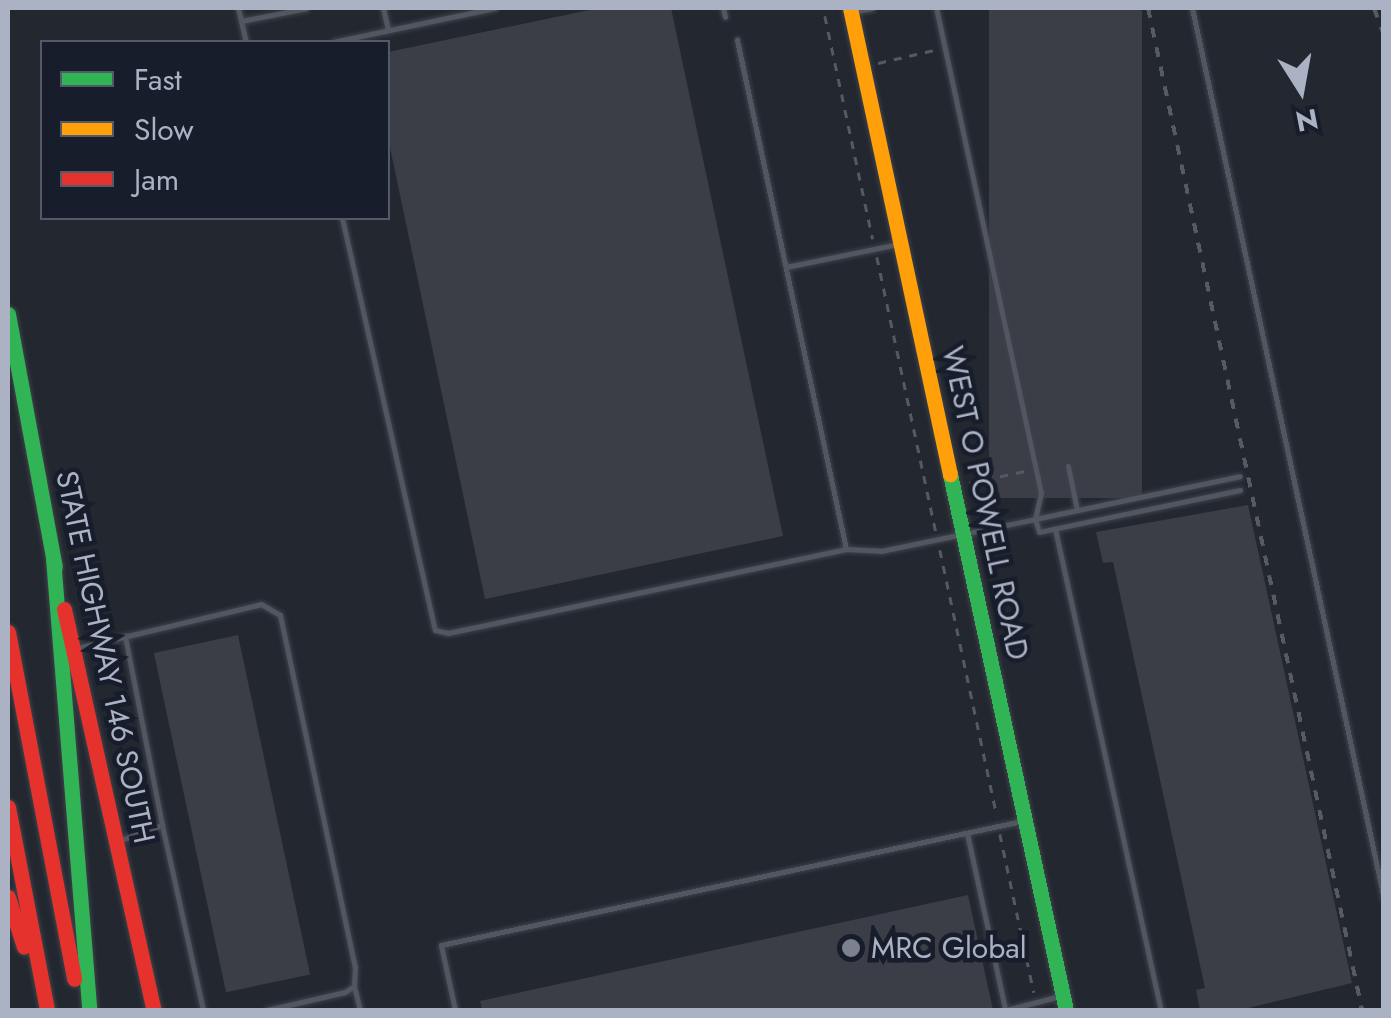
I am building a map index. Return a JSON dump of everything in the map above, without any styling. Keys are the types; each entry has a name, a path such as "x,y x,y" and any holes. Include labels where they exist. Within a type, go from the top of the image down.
{"main road":[{"name":"WEST O POWELL ROAD","path":"850,10 1064,1003"},
{"name":"STATE HIGHWAY 146 SOUTH","path":"8,314 53,558 154,1010"},
{"path":"53,558 89,1010"},
{"path":"8,632 80,1010"},
{"path":"8,807 46,1010"},
{"path":"8,897 46,1010"}],"lane":[{"path":"238,8 246,40"},
{"path":"241,22 307,8"},
{"path":"383,8 388,30"},
{"path":"342,40 495,8"},
{"path":"723,8 725,17"},
{"path":"850,10 873,8"},
{"path":"936,8 1041,493 1035,519 1038,532 1240,490"},
{"path":"1192,8 1384,899"},
{"path":"737,40 846,549"},
{"path":"342,220 435,630 448,634 846,549 881,551 1240,476"},
{"path":"786,267 901,244"},
{"path":"1068,466 1077,510"},
{"path":"1055,529 1161,1010"},
{"path":"73,648 261,604 280,615 360,1010"},
{"path":"125,636 203,1010"},
{"path":"456,1010 441,945 1025,820"},
{"path":"116,841 162,825"},
{"path":"968,834 1005,1010 1036,1002 1064,1003"},
{"path":"267,1010 354,986"}],"path":[{"path":"826,16 1036,1002"},
{"path":"863,66 945,48"},
{"path":"953,486 1036,468"}],"building":[{"path":"599,8 671,8 783,536 485,599 390,148 390,52"},
{"path":"989,8 1142,8 1142,498 989,498"},
{"path":"1248,505 1352,983 1240,1010 1200,1010 1196,990 1205,988 1113,562 1103,563 1096,532"},
{"path":"238,635 310,974 226,992 154,653"},
{"name":"MRC Global","path":"968,895 993,1010 482,1010 480,1001"}],"railway":[{"path":"1148,8 1362,1010"},
{"path":"1374,8 1384,35"}],"traffic: fast":[{"path":"8,314 55,567"},
{"path":"950,474 1066,1010"},
{"path":"53,558 89,1010"}],"traffic: slow":[{"path":"850,8 950,474"}],"traffic: jam":[{"path":"64,609 154,1010"},
{"path":"8,632 74,979"},
{"path":"8,807 47,1010"},
{"path":"8,897 24,947"}],"place":[{"name":"MRC Global","path":"851,948"}]}
